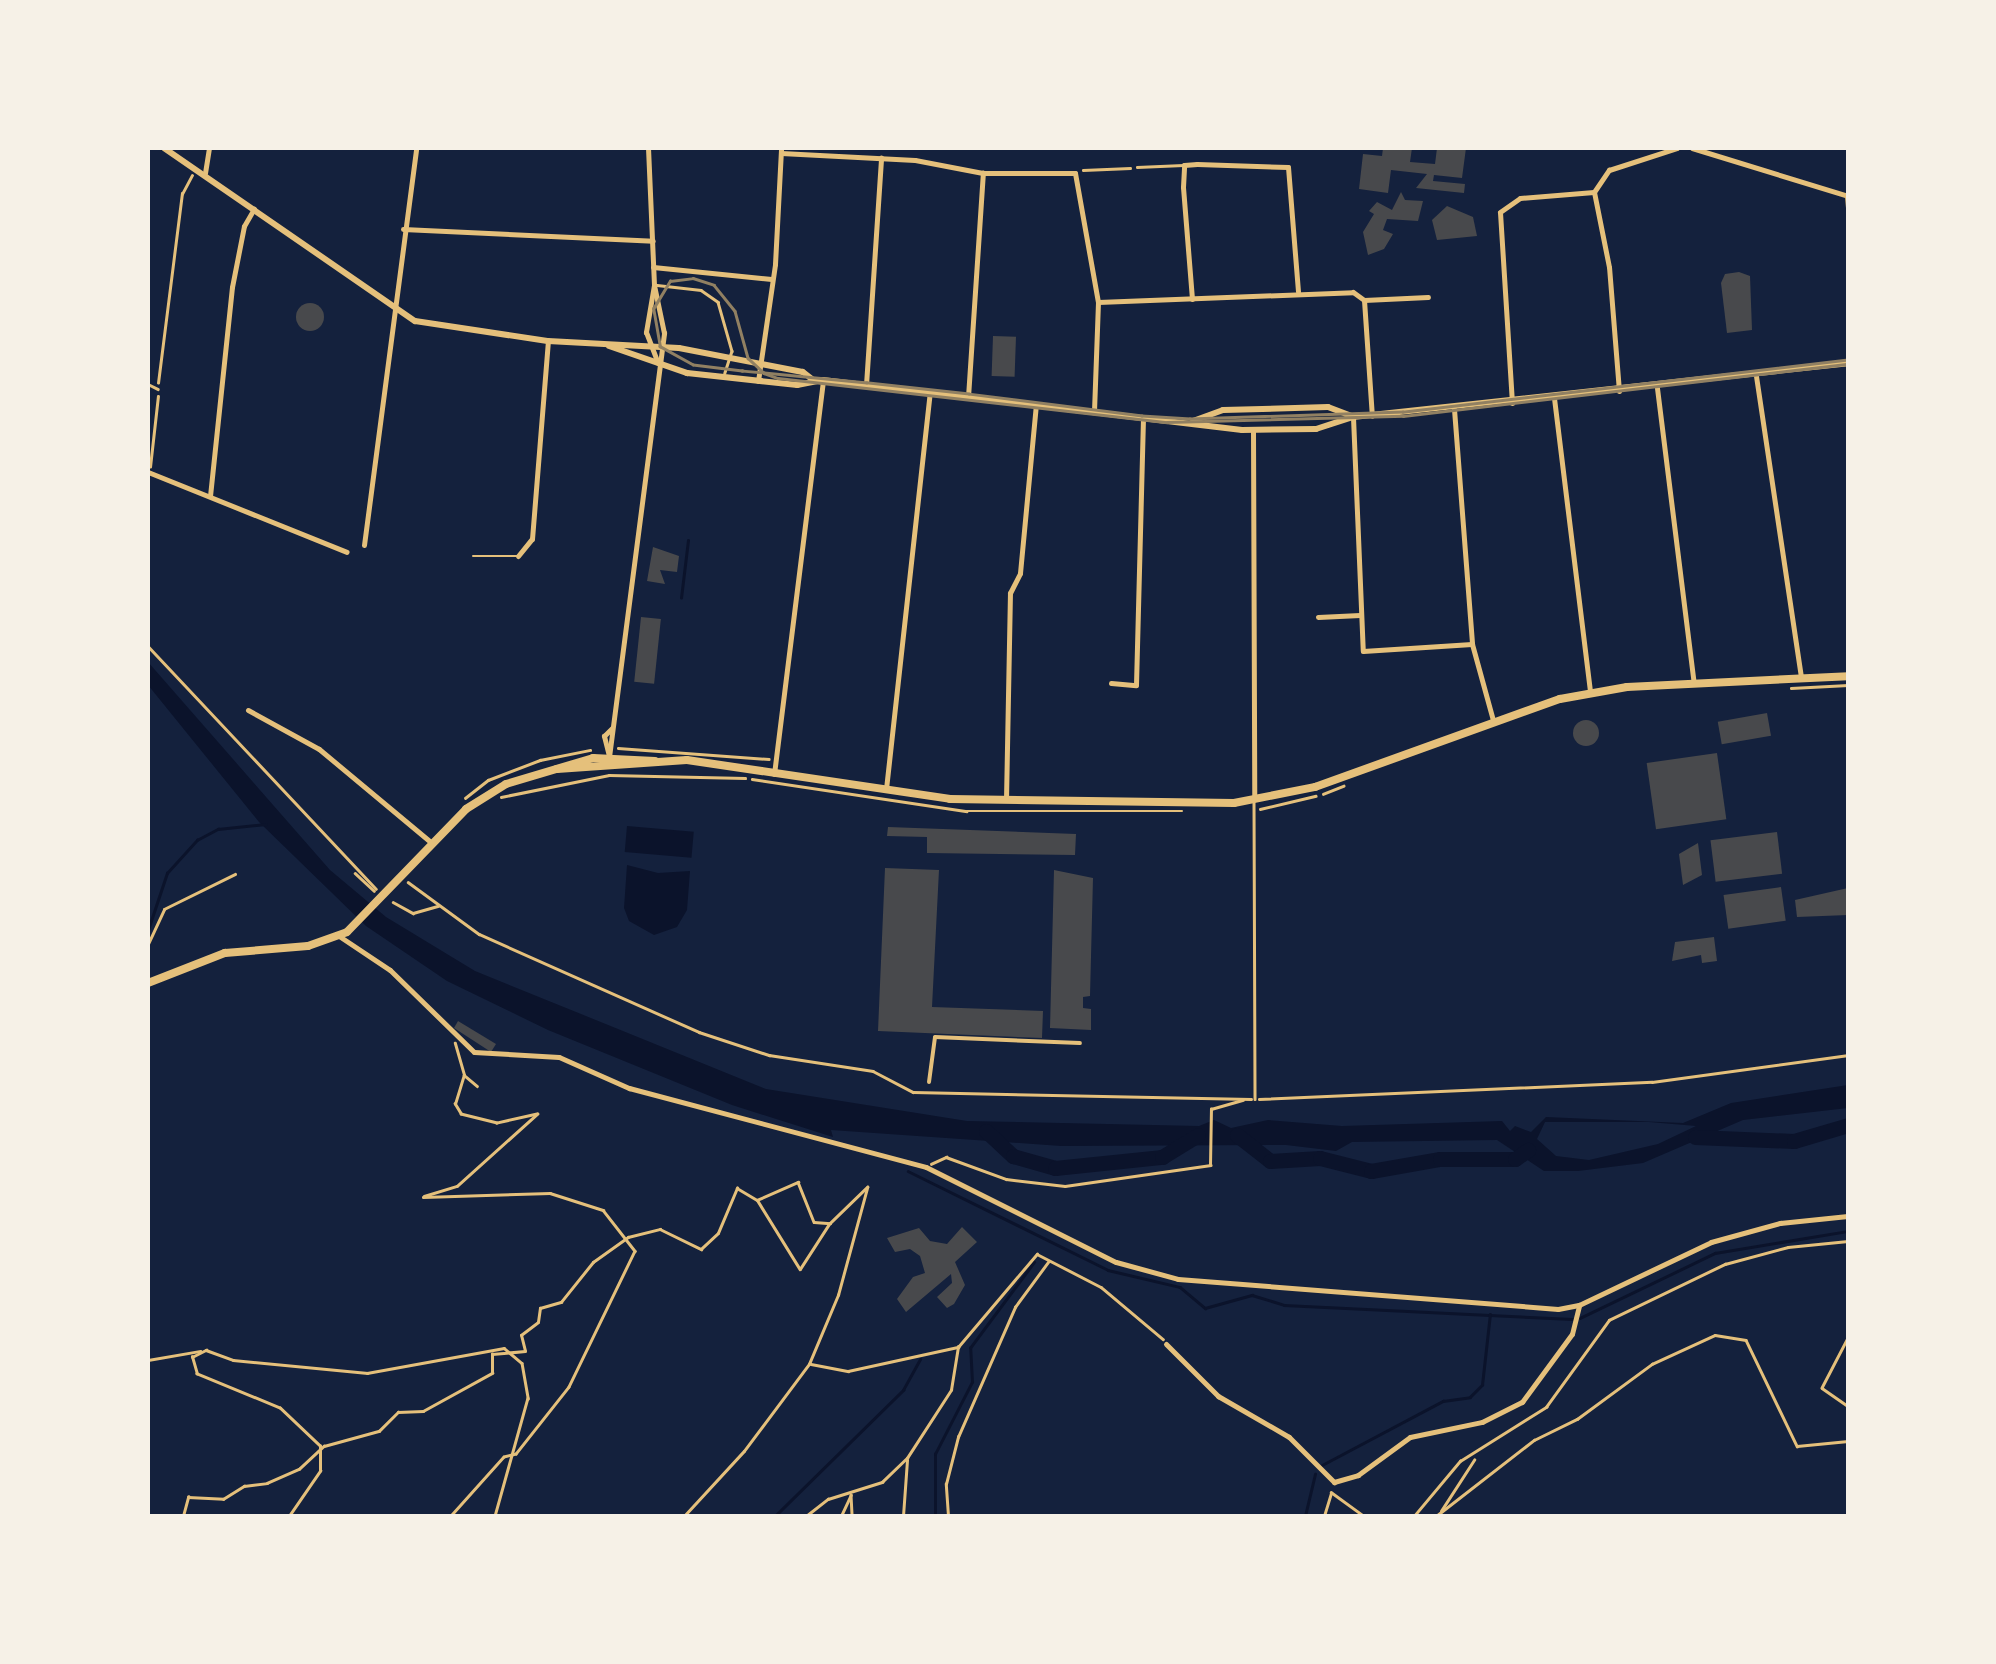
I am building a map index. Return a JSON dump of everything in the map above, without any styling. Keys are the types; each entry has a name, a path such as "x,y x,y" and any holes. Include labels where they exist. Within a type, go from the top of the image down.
{"main road":[{"path":"148,982 225,953 308,946 339,936 388,899 433,844 491,790 557,769 609,761 655,761 886,792 1006,802 1254,805 1315,787 1493,720 1590,693 1694,683 1848,676"}],"street":[{"path":"164,148 391,308 438,327 548,341 662,347 803,372 812,379"},
{"path":"204,173 210,148"},
{"path":"364,545 391,308 416,148"},
{"path":"609,761 662,347 654,285 648,148"},
{"path":"1618,392 1609,267 1594,192 1609,170 1677,148"},
{"path":"1692,148 1848,196 1848,207"},
{"path":"758,381 781,150 882,157 983,173 1076,173 1098,302 1094,412"},
{"path":"866,385 882,157"},
{"path":"1192,299 1184,165 1288,166 1298,292"},
{"path":"968,397 983,173"},
{"path":"1512,403 1500,212 1520,198 1594,192"},
{"path":"210,496 232,287 244,226 254,209"},
{"path":"403,230 653,241"},
{"path":"653,267 771,280"},
{"path":"654,285 650,346 660,365"},
{"path":"1098,302 1344,290 1364,300 1428,297"},
{"path":"1364,300 1372,416"},
{"path":"518,556 532,539 548,341"},
{"path":"609,346 660,365 758,381 823,380 1253,430 1316,429 1353,417 1657,388 1848,363"},
{"path":"1756,376 1801,680"},
{"path":"774,774 823,380"},
{"path":"1657,388 1694,683"},
{"path":"886,792 930,392"},
{"path":"1554,398 1590,693"},
{"path":"1006,802 1010,593 1020,573 1036,405"},
{"path":"1192,421 1223,410 1316,408 1353,417"},
{"path":"1454,410 1472,644 1493,720"},
{"path":"1353,417 1361,645 1369,653 1472,644"},
{"path":"1111,683 1136,685 1144,418"},
{"path":"1253,430 1254,805"},
{"path":"148,472 347,552"},
{"path":"1318,617 1360,615"},
{"path":"248,710 319,749 433,844"},
{"path":"339,936 406,984 453,1036 490,1058 559,1057 629,1088 926,1167 1116,1262 1178,1279 1579,1306 1711,1242 1780,1223 1848,1216"},
{"path":"929,1082 935,1036 1080,1043"},
{"path":"1166,1344 1218,1396 1289,1436 1334,1482 1358,1474 1410,1437 1506,1412 1551,1366 1576,1320 1579,1306"}],"lane":[{"path":"1136,168 1184,165"},
{"path":"654,285 714,297 732,362 720,376"},
{"path":"148,384 158,389"},
{"path":"472,556 518,556"},
{"path":"1254,805 1255,1100"},
{"path":"148,944 164,910 235,874"},
{"path":"1414,1516 1460,1461 1546,1407 1609,1320 1725,1264 1788,1247 1848,1241"}],"path":[{"path":"148,472 157,446 158,389 182,194 196,168"},
{"path":"1076,173 1136,168"},
{"path":"148,646 354,872 413,914 439,906"},
{"path":"1783,688 1848,685"},
{"path":"632,748 776,760"},
{"path":"490,802 547,783 630,774"},
{"path":"1254,805 1352,783"},
{"path":"354,872 377,890"},
{"path":"402,878 479,934 699,1032 769,1054 873,1071 913,1092 1244,1100 1211,1112 1210,1166 1065,1186 1006,1180 946,1157 926,1167"},
{"path":"451,1516 510,1456 584,1363 635,1250 603,1210 550,1193 423,1197 457,1186 538,1114 498,1123 462,1114 455,1104 464,1075 453,1036"},
{"path":"1255,1100 1632,1084 1848,1055"},
{"path":"464,1075 477,1086"},
{"path":"758,1200 798,1182 814,1222 830,1223"},
{"path":"183,1516 188,1497 223,1499 244,1486 267,1484 300,1470 321,1450 379,1432 398,1412 423,1412 492,1373 492,1354 525,1351 521,1334 538,1322 540,1308 561,1302 593,1262 628,1237 660,1230 700,1249 718,1233 737,1188 758,1200 800,1270 830,1223 867,1186 855,1211 838,1295 809,1364 744,1451 684,1516"},
{"path":"806,1516 828,1498 882,1482 907,1458 951,1390 958,1347 1021,1266 1037,1254 1101,1288 1166,1344"},
{"path":"948,1516 946,1484 958,1437 1015,1307 1048,1260"},
{"path":"1438,1516 1534,1440 1576,1419 1652,1364 1715,1335 1746,1340 1798,1446 1848,1441"},
{"path":"1848,1338 1822,1388 1848,1406"},
{"path":"148,1360 206,1350 232,1360 367,1373 488,1347 513,1354 528,1378 528,1398 495,1516"},
{"path":"809,1364 848,1372 958,1347"},
{"path":"206,1350 192,1357 197,1374 280,1408 312,1434 321,1450 320,1471 288,1516"},
{"path":"1438,1516 1454,1482 1477,1457"},
{"path":"903,1516 907,1458"},
{"path":"1324,1516 1334,1482"},
{"path":"1331,1492 1364,1516"},
{"path":"841,1516 851,1494"},
{"path":"851,1494 852,1516"}],"water":[{"path":"148,662 330,870 386,917 475,971 766,1089 967,1121 1199,1126 1214,1120 1231,1128 1268,1120 1342,1126 1502,1121 1510,1131 1515,1126 1531,1132 1546,1117 1683,1123 1731,1103 1848,1085 1848,1108 1743,1120 1643,1163 1578,1171 1544,1171 1497,1140 1352,1142 1336,1151 1286,1145 1061,1146 831,1130 833,1137 732,1105 548,1030 447,981 366,926 259,822 148,685","holes":["1545,1122 1696,1126 1658,1144 1589,1160 1556,1156 1537,1139"]},
{"path":"627,826 694,832 691,858 625,852"},
{"path":"627,865 658,873 690,871 687,910 677,927 654,935 629,921 624,908"}],"building":[{"path":"1383,148 1412,148 1410,162 1435,164 1437,148 1466,148 1462,178 1434,175 1433,181 1465,184 1464,193 1416,188 1427,174 1391,170 1388,193 1359,189 1363,154 1382,156"},
{"path":"1401,192 1405,200 1423,201 1418,221 1387,219 1383,230 1393,234 1384,249 1368,255 1363,232 1374,214 1369,211 1377,202 1392,210"},
{"path":"1447,206 1473,217 1477,236 1437,240 1432,220"},
{"path":"1739,272 1750,276 1752,330 1727,333 1721,283 1725,274"},
{"path":"310,303 320,307 324,317 320,327 310,331 300,327 296,317 300,307"},
{"path":"993,336 1016,337 1015,377 992,376"},
{"path":"653,547 679,556 677,572 660,570 665,584 647,581"},
{"path":"641,617 661,619 654,684 634,682"},
{"path":"1767,713 1771,736 1722,744 1718,722"},
{"path":"1586,720 1595,724 1599,733 1595,742 1586,746 1577,742 1573,733 1577,724"},
{"path":"1717,753 1726,819 1656,829 1647,763"},
{"path":"888,827 1076,834 1075,855 927,853 927,837 887,836"},
{"path":"1777,832 1782,874 1716,882 1710,840"},
{"path":"1698,843 1702,875 1683,885 1679,854"},
{"path":"885,868 939,870 932,1007 1043,1011 1042,1038 878,1031"},
{"path":"1054,870 1093,878 1090,996 1083,997 1083,1008 1091,1009 1091,1030 1050,1028"},
{"path":"1781,887 1786,921 1728,929 1724,895"},
{"path":"1848,888 1848,915 1797,917 1795,900"},
{"path":"1714,937 1717,961 1702,963 1701,955 1672,961 1675,942"},
{"path":"458,1021 496,1044 491,1052 454,1028"},
{"path":"962,1227 977,1242 955,1262 965,1285 954,1304 947,1308 937,1297 952,1283 951,1274 906,1312 897,1299 913,1277 925,1273 920,1256 910,1249 895,1252 887,1238 919,1228 930,1241 947,1244"}],"waterway":[{"path":"681,598 688,540"},
{"path":"148,930 167,873 197,840 218,829 266,824"},
{"path":"1695,1137 1794,1141 1848,1125"},
{"path":"986,1131 1013,1156 1055,1168 1162,1157 1198,1135"},
{"path":"1237,1135 1270,1161 1320,1158 1371,1171 1440,1159 1515,1159 1528,1150"},
{"path":"908,1171 1108,1270 1180,1287 1205,1308 1252,1295 1284,1305 1572,1319"},
{"path":"1580,1318 1715,1253 1848,1231"},
{"path":"935,1516 935,1454 972,1382 970,1348 1034,1262"},
{"path":"1322,1465 1443,1401 1470,1397 1482,1385 1490,1314"},
{"path":"775,1516 903,1390 920,1359"},
{"path":"1305,1516 1315,1474"}],"tram line":[{"path":"1848,360 1403,412 1190,419 1142,416 969,394 867,383 764,373 742,371 693,365 660,347 653,309 670,281 693,278 714,285 735,311 748,358 764,373 778,378 1167,422 1403,416 1848,364"}]}
